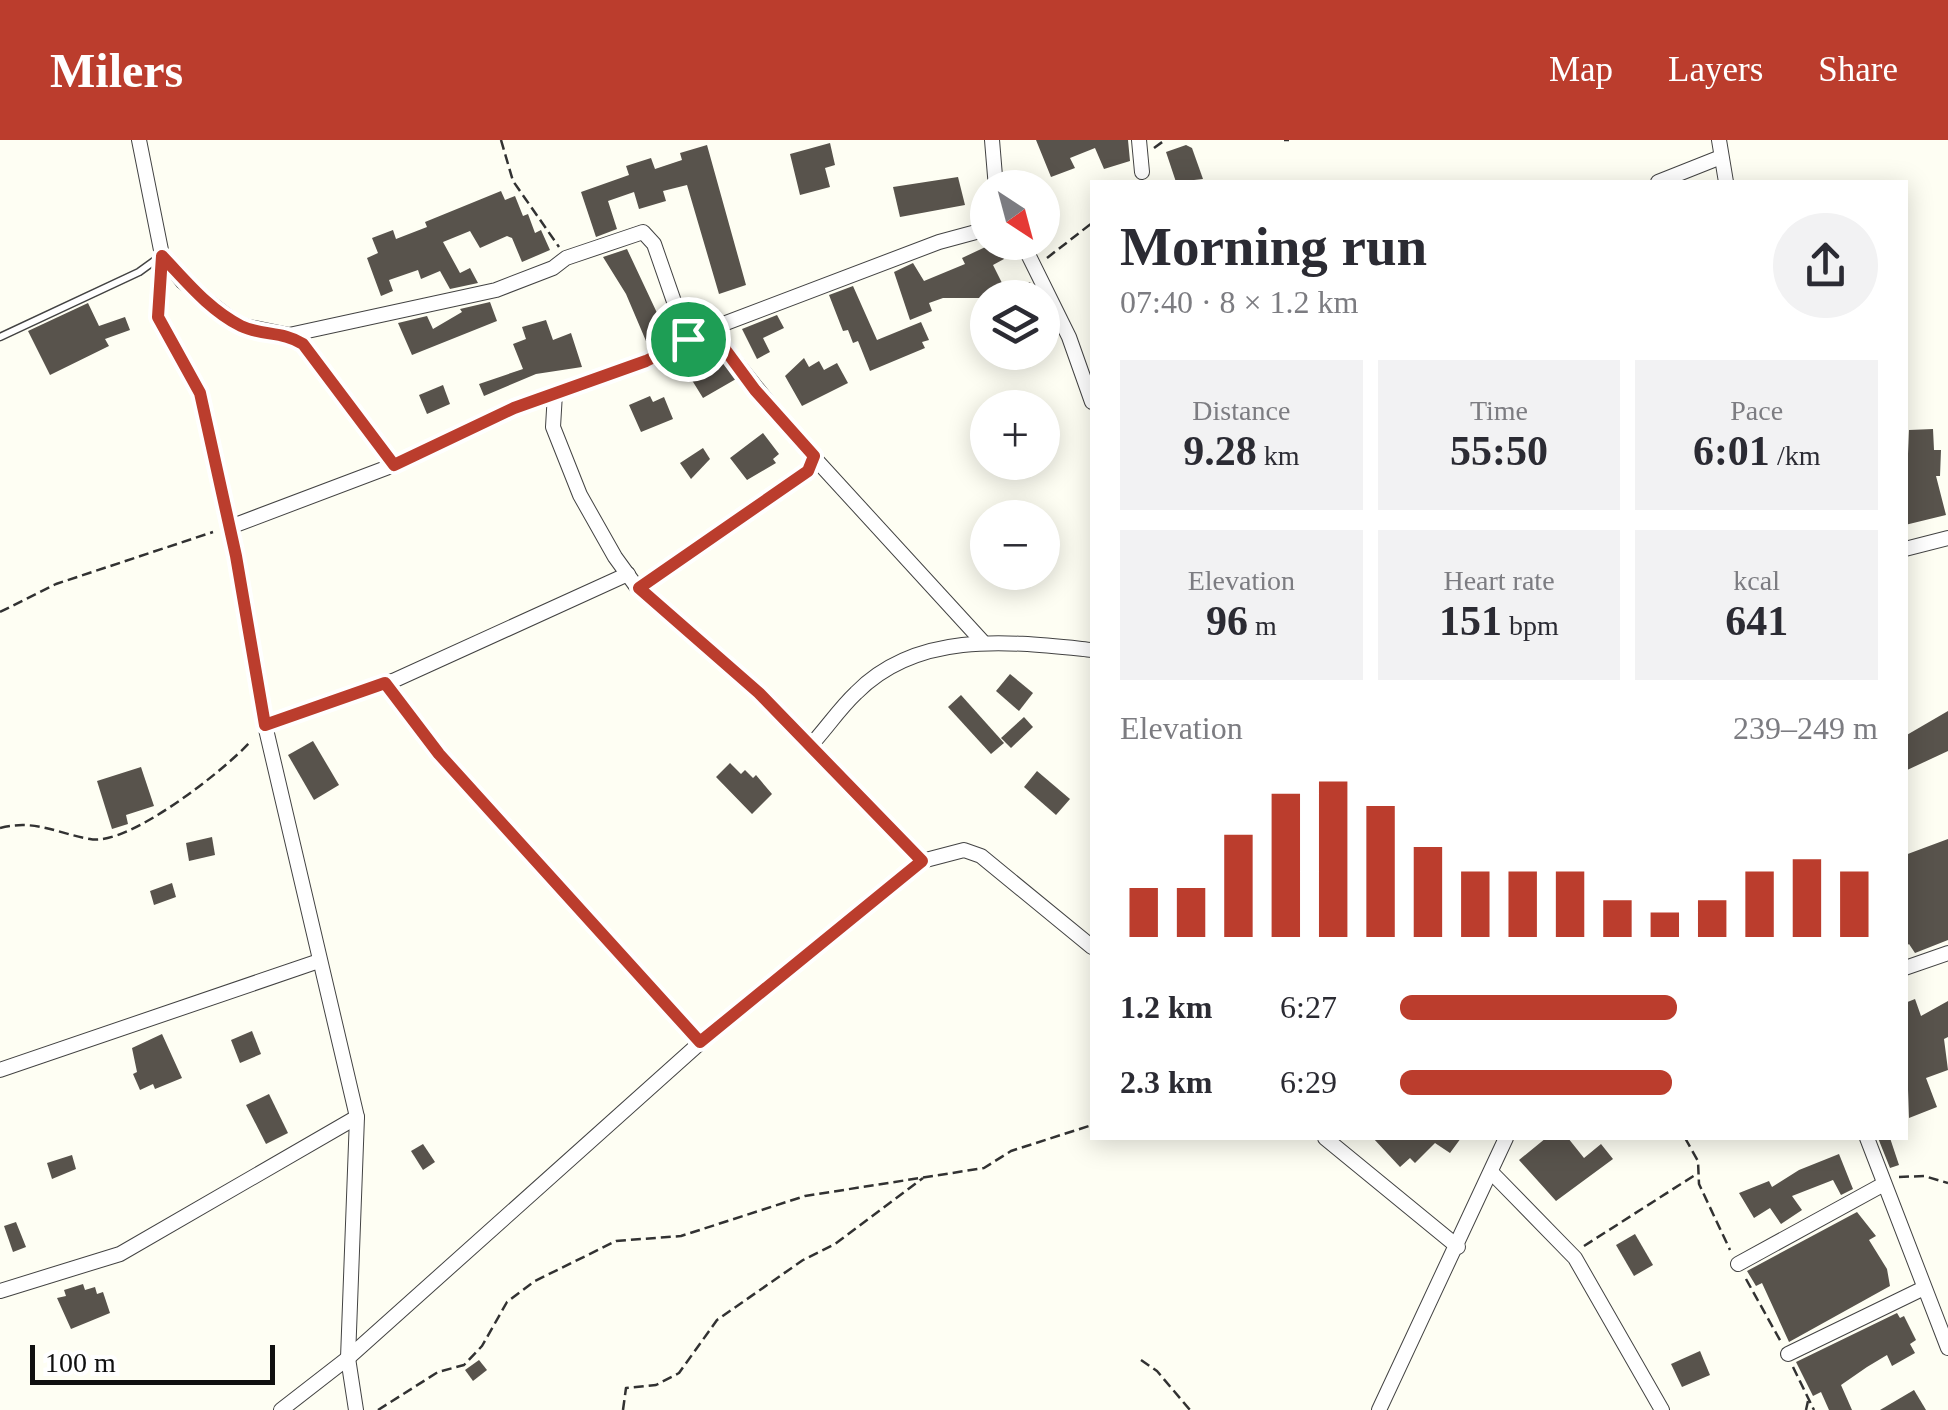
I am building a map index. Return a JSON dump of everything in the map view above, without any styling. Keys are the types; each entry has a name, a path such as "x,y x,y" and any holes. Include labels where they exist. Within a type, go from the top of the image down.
{"street":[{"path":"139,140 162,256 158,317 200,393 230,528 265,725 358,1117 348,1358 356,1410"},
{"path":"992,140 994,170"},
{"path":"1139,140 1142,172"},
{"path":"1719,140 1726,180"},
{"path":"1663,180 1720,157"},
{"path":"162,256 183,282 240,325 289,334 496,290 553,268 566,258 644,232 654,244 688,339"},
{"path":"230,528 394,465 480,422 646,361 710,329 970,233"},
{"path":"1034,262 1069,336 1090,396"},
{"path":"710,329 755,390 982,640"},
{"path":"555,393 553,427 580,494 628,574 759,693 922,861"},
{"path":"639,588 808,471 814,456"},
{"path":"1908,548 1948,538"},
{"path":"265,725 385,683 628,574"},
{"path":"810,746 857,691 890,668 934,651 982,640 1090,650"},
{"path":"385,683 439,754 700,1042"},
{"path":"281,1410 348,1358 700,1042 922,861 964,850 981,856 1090,946"},
{"path":"1908,967 1948,952"},
{"path":"0,1070 319,961"},
{"path":"0,1291 120,1254 358,1117"},
{"path":"1327,1140 1458,1247"},
{"path":"1380,1410 1493,1174 1505,1140"},
{"path":"1868,1140 1924,1288 1945,1330 1948,1348"},
{"path":"1493,1174 1568,1252 1594,1286 1662,1410"},
{"path":"1738,1264 1884,1184"},
{"path":"1788,1354 1924,1288"}],"lane":[{"path":"0,337 139,272 162,256"}],"path":[{"path":"501,140 513,181 566,258"},
{"path":"1034,262 1055,255 1090,225"},
{"path":"289,334 313,353 394,465"},
{"path":"0,612 56,584 230,528"},
{"path":"0,828 38,823 90,839 125,834 220,774 265,725"},
{"path":"378,1410 438,1372 464,1365 482,1346 507,1302 535,1281 616,1240 681,1236 804,1196 984,1168 1011,1151 1090,1127"},
{"path":"1568,1252 1602,1236 1696,1174"},
{"path":"1884,1184 1908,1174 1948,1184"},
{"path":"623,1410 626,1388 656,1385 680,1373 718,1320 803,1260 836,1244 924,1177"},
{"path":"1142,1360 1157,1371 1190,1410"},
{"path":"1806,1410 1808,1399"}],"building":[{"path":"1036,140 1128,140 1130,161 1104,169 1095,148 1070,158 1075,168 1060,174 1060,170 1048,170"},
{"path":"830,143 835,165 825,168 830,187 800,195 790,154"},
{"path":"707,145 746,285 719,294 687,185 663,191 666,201 639,209 634,192 608,201 617,229 596,237 581,192 629,175 626,166 651,158 655,169 682,160 680,153"},
{"path":"1186,145 1192,148 1203,179 1175,180 1166,152"},
{"path":"958,177 965,205 900,217 893,187"},
{"path":"501,191 505,200 515,196 523,216 528,214 535,233 541,230 550,250 522,262 512,238 507,236 480,248 470,231 443,242 460,273 470,268 478,283 450,289 440,271 421,279 418,270 389,280 393,291 381,296 367,258 378,253 372,238 393,230 396,239 427,227 425,222"},
{"path":"627,249 666,332 646,341 626,294 603,257"},
{"path":"970,254 970,260 1002,260 993,265 1000,280 970,280 970,298 943,298 929,303 932,311 910,320 894,272 913,263 924,281 965,264 962,258"},
{"path":"853,286 877,340 921,322 929,340 922,342 925,348 870,371 858,341 853,343 848,330 843,331 829,295"},
{"path":"490,302 497,321 412,355 398,323 427,316 433,329 462,312 460,309"},
{"path":"88,303 99,326 125,317 130,330 105,339 109,346 50,375 28,331"},
{"path":"777,315 784,328 763,338 770,352 757,359 742,329"},
{"path":"546,320 553,340 571,333 582,367 536,374 484,396 479,384 523,369 513,344 526,339 522,327"},
{"path":"804,358 809,367 819,361 824,370 837,363 848,383 802,406 785,376"},
{"path":"720,359 736,379 703,398 690,377 697,373 694,369"},
{"path":"443,385 450,404 427,414 419,395"},
{"path":"650,396 653,402 664,397 673,419 641,432 629,405"},
{"path":"1933,429 1934,450 1941,450 1940,476 1936,476 1946,515 1908,524 1908,454 1909,430"},
{"path":"763,433 779,454 773,459 776,463 747,480 730,458"},
{"path":"703,448 710,459 691,479 680,463"},
{"path":"1010,674 1033,693 1019,711 996,691"},
{"path":"961,695 1004,743 991,754 948,707"},
{"path":"1948,711 1948,751 1908,770 1908,734"},
{"path":"1024,717 1033,727 1011,748 1001,738"},
{"path":"313,741 339,785 314,800 288,755"},
{"path":"730,763 741,774 745,770 753,778 756,775 772,794 752,814 716,777"},
{"path":"141,767 154,806 126,815 128,824 112,829 97,781"},
{"path":"1037,771 1070,799 1056,815 1024,787"},
{"path":"212,837 215,855 189,861 186,843"},
{"path":"1948,839 1948,940 1915,953 1908,945 1908,854"},
{"path":"172,883 176,897 154,905 150,891"},
{"path":"1915,999 1921,1016 1948,1001 1948,1037 1944,1039 1948,1070 1926,1078 1937,1107 1909,1118 1908,1089 1908,1002"},
{"path":"252,1031 261,1054 240,1063 231,1040"},
{"path":"162,1034 182,1078 155,1089 153,1084 140,1090 133,1074 137,1072 132,1048"},
{"path":"269,1094 288,1133 266,1144 246,1105"},
{"path":"1375,1140 1460,1140 1450,1153 1435,1143 1415,1163 1410,1158 1400,1167"},
{"path":"1544,1140 1570,1140 1584,1158 1601,1144 1613,1159 1556,1201 1519,1160"},
{"path":"1879,1140 1891,1140 1899,1165 1890,1168"},
{"path":"423,1144 435,1162 423,1170 411,1151"},
{"path":"1839,1154 1853,1189 1841,1195 1833,1180 1792,1196 1802,1210 1781,1224 1770,1208 1754,1218 1739,1193 1769,1181 1772,1187 1799,1170"},
{"path":"72,1155 76,1169 52,1179 47,1163"},
{"path":"1857,1212 1876,1236 1869,1240 1887,1269 1890,1286 1789,1342 1762,1283 1756,1286 1747,1271"},
{"path":"16,1222 26,1247 13,1252 4,1226"},
{"path":"1635,1234 1653,1265 1634,1276 1616,1245"},
{"path":"83,1284 85,1290 95,1287 97,1294 103,1292 110,1313 71,1329 57,1298 66,1296 64,1290"},
{"path":"1897,1313 1900,1318 1904,1316 1916,1340 1910,1344 1915,1353 1892,1366 1887,1355 1867,1367 1841,1385 1852,1410 1829,1410 1821,1392 1813,1396 1796,1362"},
{"path":"1700,1351 1710,1375 1682,1387 1671,1364"},
{"path":"479,1360 487,1370 473,1381 465,1370"},
{"path":"1914,1390 1926,1410 1880,1410"}],"route":[{"path":"162,256 183,282 240,325 258,332 289,334 313,353 394,465 514,408 646,361 688,339 710,329 755,390 814,456 808,471 639,588 759,693 922,861 700,1042 439,754 385,683 265,725 236,556 200,393 158,317 162,256"}]}
